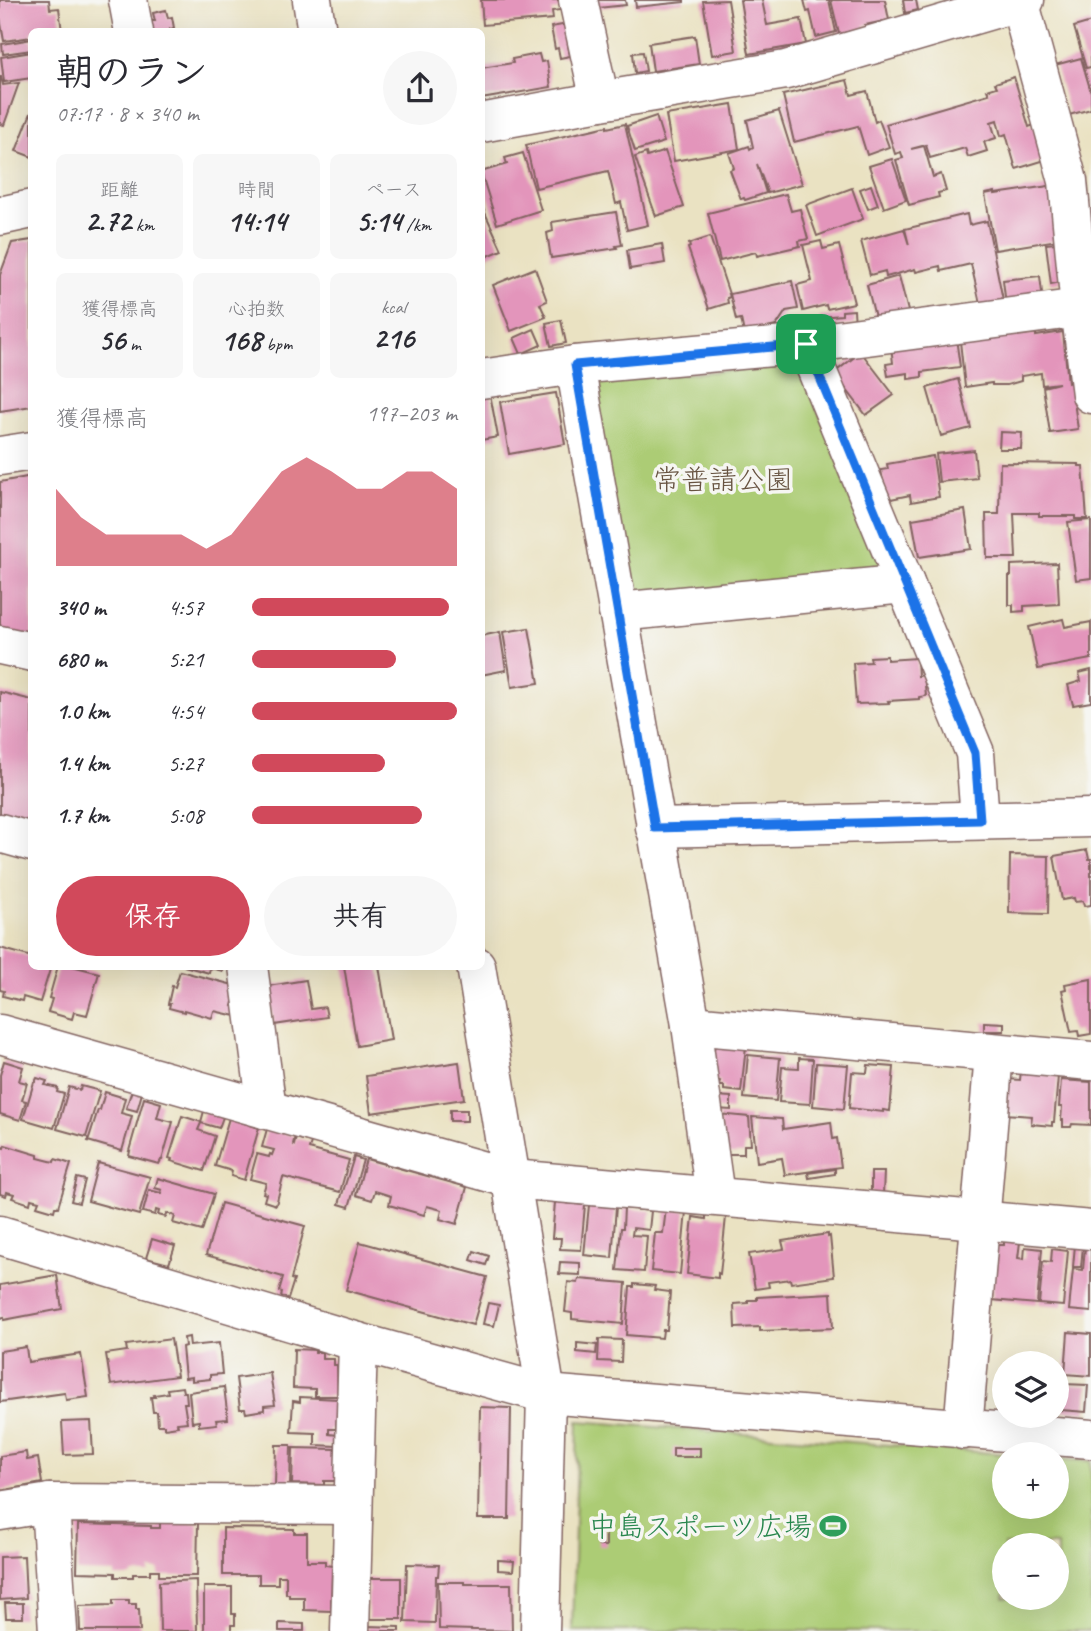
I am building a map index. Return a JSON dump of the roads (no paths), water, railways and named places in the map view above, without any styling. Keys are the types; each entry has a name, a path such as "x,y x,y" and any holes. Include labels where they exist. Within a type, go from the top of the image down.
{"street":[{"path":"128,0 133,28"},
{"path":"312,0 316,28"},
{"path":"578,0 600,101"},
{"path":"485,122 786,70 1021,1 1079,179 1080,308 1091,394"},
{"path":"0,216 28,210"},
{"path":"485,378 575,365 806,344 1080,308"},
{"path":"806,344 975,753 980,820"},
{"path":"575,365 691,1025 715,1196"},
{"path":"0,456 28,452"},
{"path":"618,612 905,584"},
{"path":"0,645 28,651"},
{"path":"655,828 1091,818"},
{"path":"0,833 28,841"},
{"path":"249,970 267,1110"},
{"path":"477,970 546,1394 540,1631"},
{"path":"691,1025 1091,1061"},
{"path":"0,1034 512,1179 1091,1230"},
{"path":"962,1430 994,1053"},
{"path":"0,1235 358,1342 546,1394 1091,1439"},
{"path":"350,1631 358,1342"},
{"path":"0,1511 50,1503 353,1505"},
{"path":"50,1503 58,1631"}],"place":[{"name":"中島スポーツ広場","path":"833,1526"}],"park label":[{"name":"常普請公園","path":"723,479"}]}
